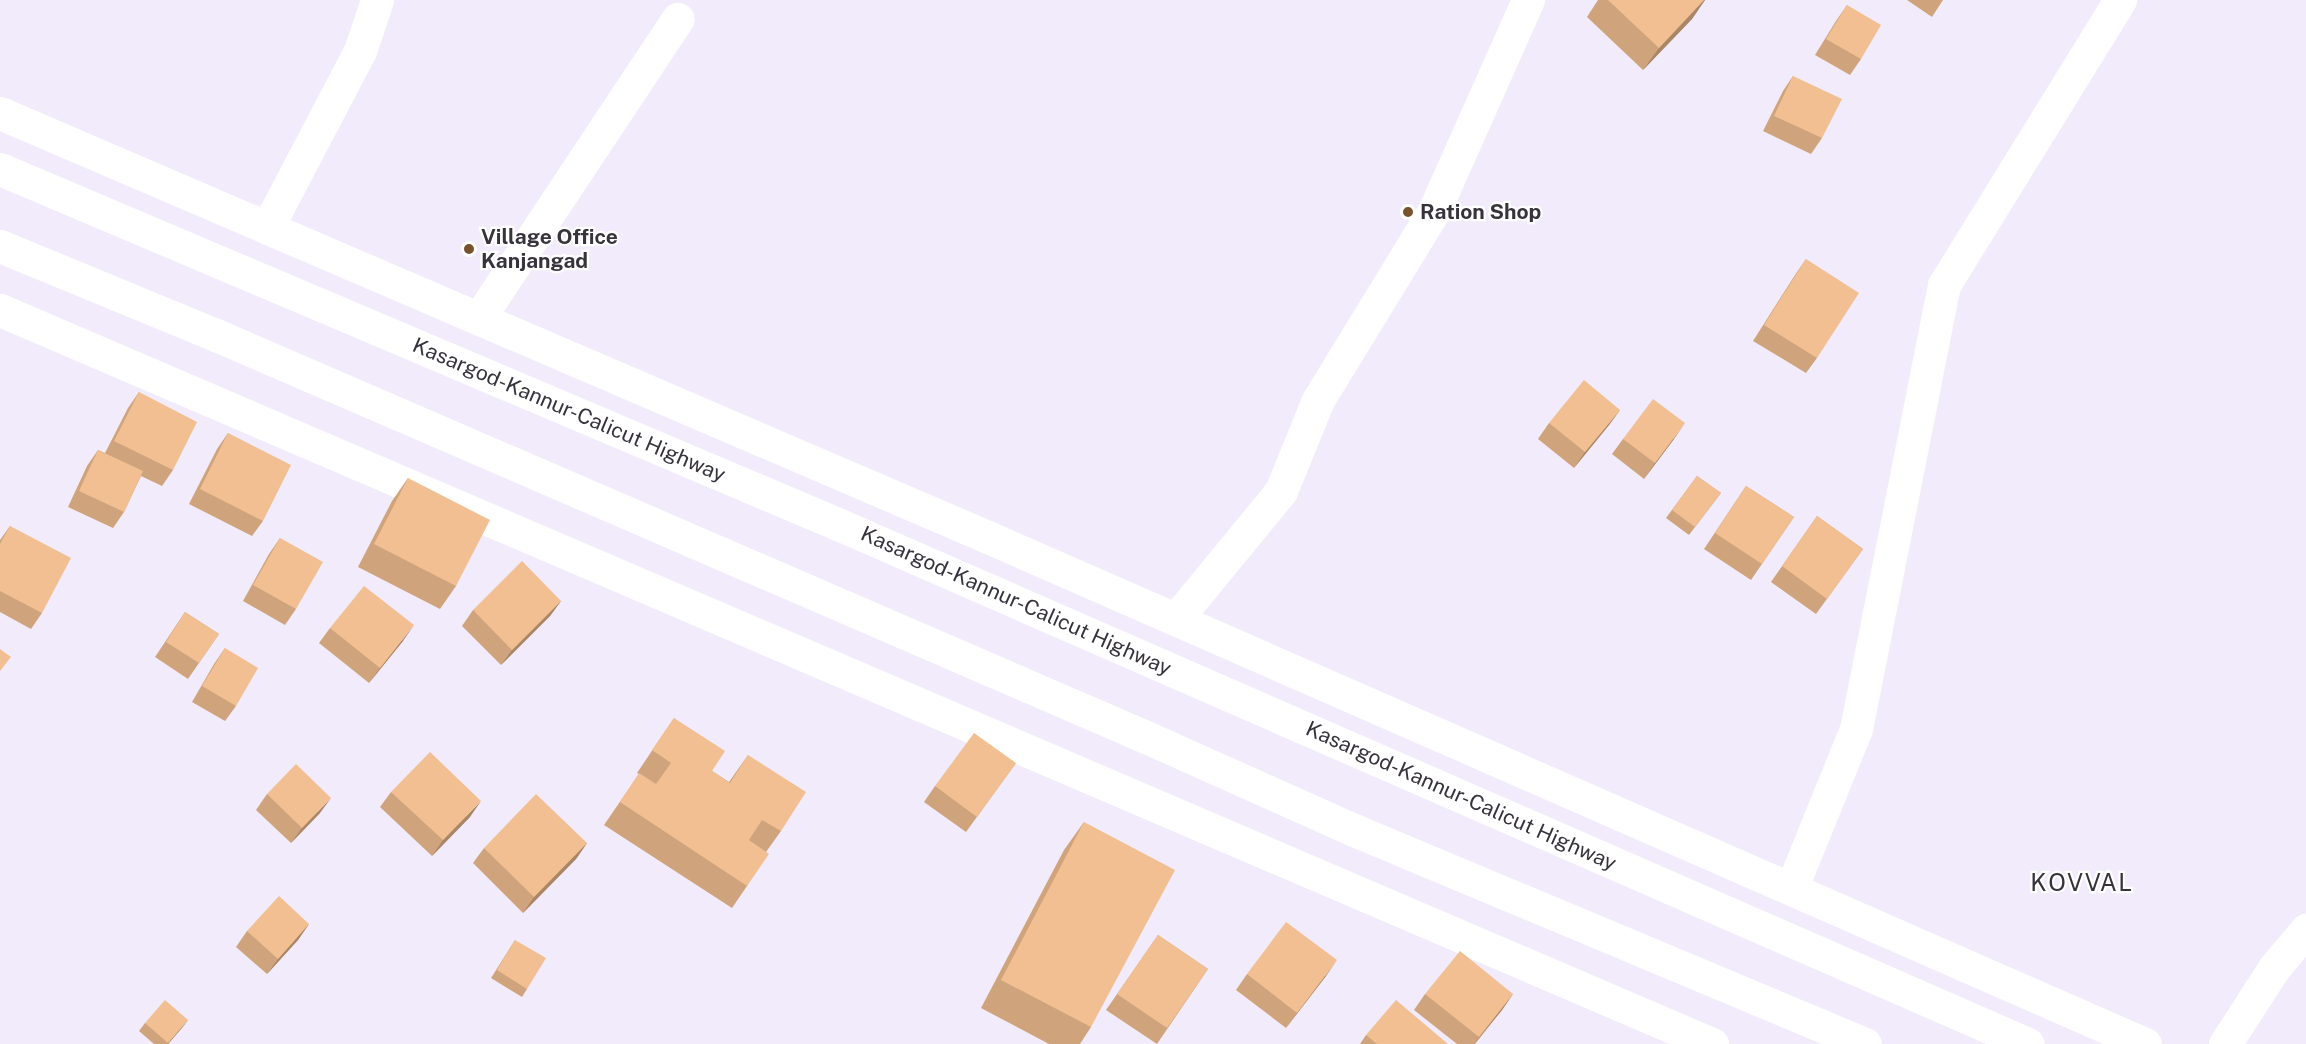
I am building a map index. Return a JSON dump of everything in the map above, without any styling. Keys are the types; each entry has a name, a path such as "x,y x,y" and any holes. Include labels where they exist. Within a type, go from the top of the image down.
{"main road":[{"path":"267,228 360,51 377,0"},
{"path":"1176,619 1281,491 1318,400 1434,211 1528,0"},
{"path":"1791,889 1856,729 1944,285 2120,0"},
{"path":"479,318 678,19"},
{"path":"0,113 1176,619 2145,1044"},
{"name":"Kasargod-Kannur-Calicut Highway","path":"0,169 840,525 2028,1044"},
{"path":"0,246 238,345 1135,732 1354,830 1864,1044"},
{"path":"0,310 1712,1044"},
{"path":"2226,1044 2274,968 2306,930"}],"building":[{"path":"1608,0 1704,0 1659,48"},
{"path":"1847,5 1881,25 1861,59 1826,39"},
{"path":"1793,76 1842,99 1822,138 1774,116"},
{"path":"1806,259 1859,293 1817,358 1764,325"},
{"path":"1584,380 1620,410 1585,452 1549,423"},
{"path":"139,392 197,422 173,470 114,441"},
{"path":"1653,399 1685,423 1655,463 1623,439"},
{"path":"228,433 291,465 263,521 200,489"},
{"path":"98,450 143,471 124,512 79,491"},
{"path":"1697,476 1721,493 1695,527 1672,510"},
{"path":"408,478 490,520 456,586 374,544"},
{"path":"1746,486 1794,517 1762,564 1715,533"},
{"path":"1817,516 1863,549 1827,599 1782,566"},
{"path":"10,526 71,558 42,613 0,591 0,544"},
{"path":"280,538 323,562 296,609 253,585"},
{"path":"522,561 561,601 512,650 473,610"},
{"path":"364,586 414,625 380,668 330,628"},
{"path":"185,612 219,634 199,663 166,642"},
{"path":"225,648 258,668 236,706 202,686"},
{"path":"0,649 11,657 0,671"},
{"path":"674,718 725,751 712,771 730,783 748,755 806,792 781,831 762,820 749,840 769,854 747,886 620,802 639,773 656,784 671,763 652,750"},
{"path":"974,733 1016,763 977,817 935,786"},
{"path":"430,752 481,801 443,840 391,792"},
{"path":"296,764 331,798 302,828 267,794"},
{"path":"536,794 587,843 534,897 484,848"},
{"path":"1084,822 1175,870 1091,1027 1001,980"},
{"path":"279,896 309,924 278,959 247,931"},
{"path":"1286,922 1337,960 1297,1013 1247,974"},
{"path":"1158,935 1208,969 1167,1028 1117,994"},
{"path":"515,940 546,958 527,989 497,970"},
{"path":"1460,951 1513,994 1479,1037 1425,994"},
{"path":"165,1000 188,1020 168,1043 145,1023"},
{"path":"1396,1000 1448,1044 1377,1044 1366,1035"}],"place":[{"name":"Ration Shop","path":"1408,212"},
{"name":"Village Office Kanjangad","path":"469,249"}],"district":[{"name":"KOVVAL","path":"2082,883"}]}
